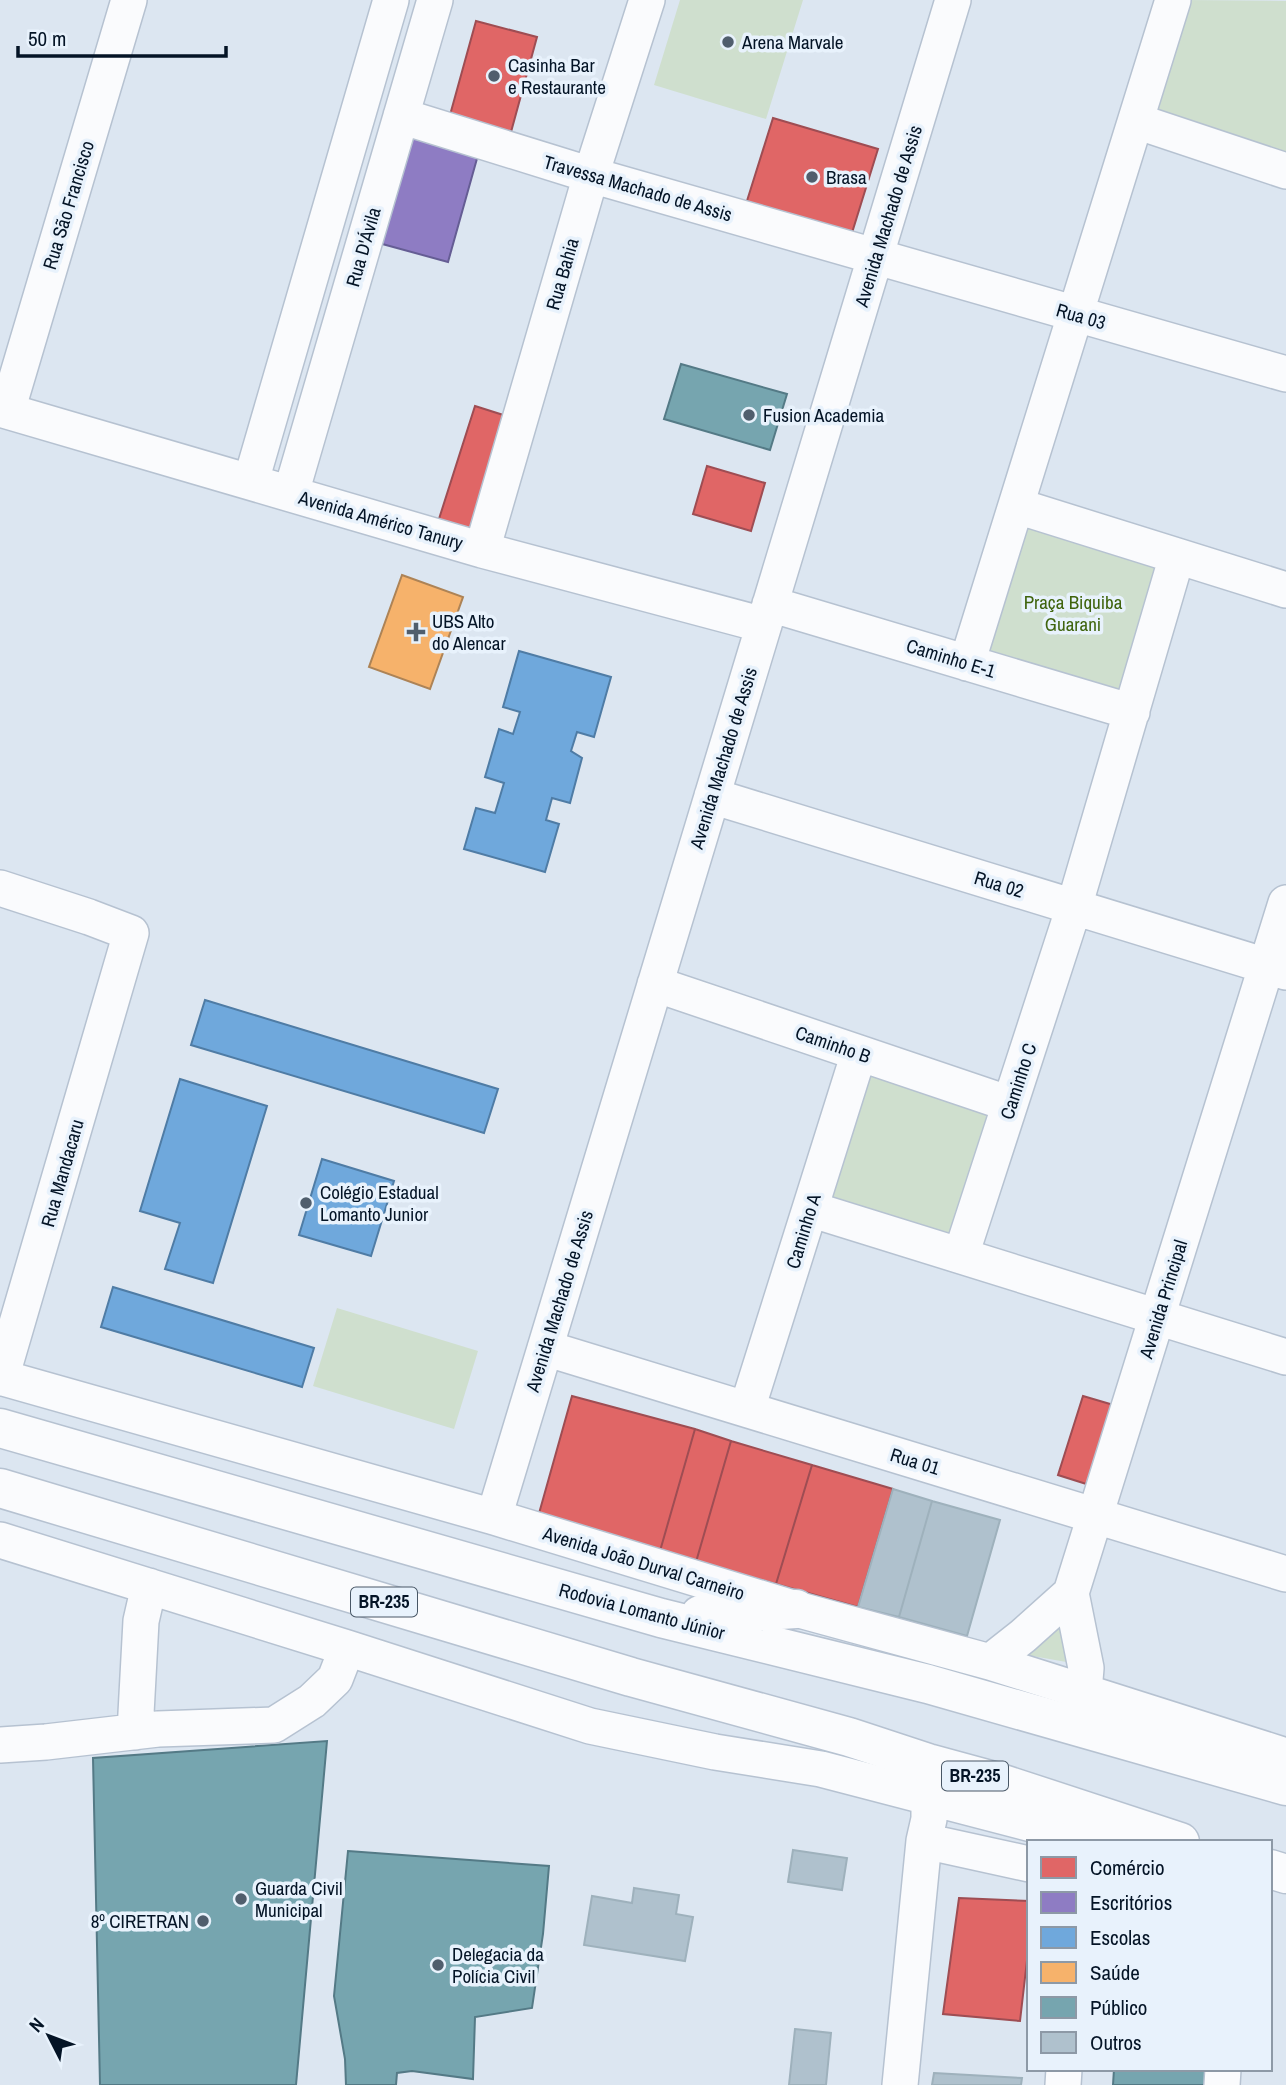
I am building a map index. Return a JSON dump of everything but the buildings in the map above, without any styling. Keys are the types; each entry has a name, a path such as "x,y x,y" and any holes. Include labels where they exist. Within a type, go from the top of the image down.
{"highway":[{"name":"Rodovia Lomanto Júnior","path":"0,1427 585,1597 928,1684 1286,1786"},
{"name":"BR-235","path":"0,1488 631,1677 769,1714 994,1781 1172,1839"},
{"path":"661,1618 796,1609"}],"street":[{"name":"Rua São Francisco","path":"3,410 129,0"},
{"path":"251,481 391,0"},
{"name":"Rua D'Ávila","path":"291,494 435,0"},
{"name":"Rua Bahia","path":"482,550 591,174 647,0"},
{"name":"Avenida Machado de Assis","path":"494,1517 953,0"},
{"path":"967,663 1173,0"},
{"name":"Travessa Machado de Assis","path":"401,116 875,257"},
{"path":"1136,121 1286,171"},
{"path":"342,169 383,178"},
{"name":"Rua 03","path":"875,257 1286,374"},
{"name":"Avenida Américo Tanury","path":"3,410 482,550 767,614"},
{"path":"1017,506 1286,590"},
{"name":"Caminho C","path":"961,1255 1074,907 1177,556"},
{"name":"Caminho E-1","path":"767,614 967,663 1132,712"},
{"name":"Rua 02","path":"712,796 1277,969"},
{"name":"Rua Mandacaru","path":"0,888 131,933 1,1378"},
{"name":"Avenida Principal","path":"1071,1593 1158,1315 1277,969 1286,903"},
{"name":"Caminho B","path":"655,984 1010,1104"},
{"name":"Caminho A","path":"747,1409 859,1053"},
{"path":"810,1209 1158,1315 1286,1357"},
{"name":"Rua 01","path":"545,1348 1286,1574"},
{"name":"Avenida João Durval Carneiro","path":"1,1378 494,1517 796,1609 990,1662 1286,1756"},
{"path":"0,1541 590,1726 715,1752 821,1769 929,1796 1077,1839 1172,1839"},
{"path":"135,1732 141,1621 149,1586"},
{"path":"990,1662 1071,1593"},
{"path":"1071,1593 1086,1668 1084,1692"},
{"path":"0,1745 158,1729 274,1725 312,1701 335,1679 347,1648"},
{"path":"900,2085 924,1841 929,1819 929,1796"},
{"path":"924,1841 1027,1864"}],"green space":[{"name":"Arena Marvale","path":"680,0 803,0 766,119 654,85"},
{"path":"1185,0 1286,1 1286,156 1148,117"},
{"name":"Praça Biquiba Guarani","path":"1024,520 1165,562 1122,705 982,664"},
{"path":"863,1070 1003,1114 961,1246 821,1202"},
{"path":"337,1308 478,1351 454,1429 313,1386"},
{"path":"1058,1627 1068,1633 1072,1663 1021,1654"}],"place":[{"name":"Arena Marvale","path":"728,42"},
{"name":"Casinha Bar e Restaurante","path":"494,76"},
{"name":"Brasa","path":"812,177"},
{"name":"Fusion Academia","path":"749,415"},
{"name":"UBS Alto do Alencar","path":"416,632"},
{"name":"Colégio Estadual Lomanto Junior","path":"306,1203"},
{"name":"Guarda Civil Municipal","path":"241,1899"},
{"name":"8º CIRETRAN","path":"203,1921"},
{"name":"Delegacia da Polícia Civil","path":"438,1965"}]}
